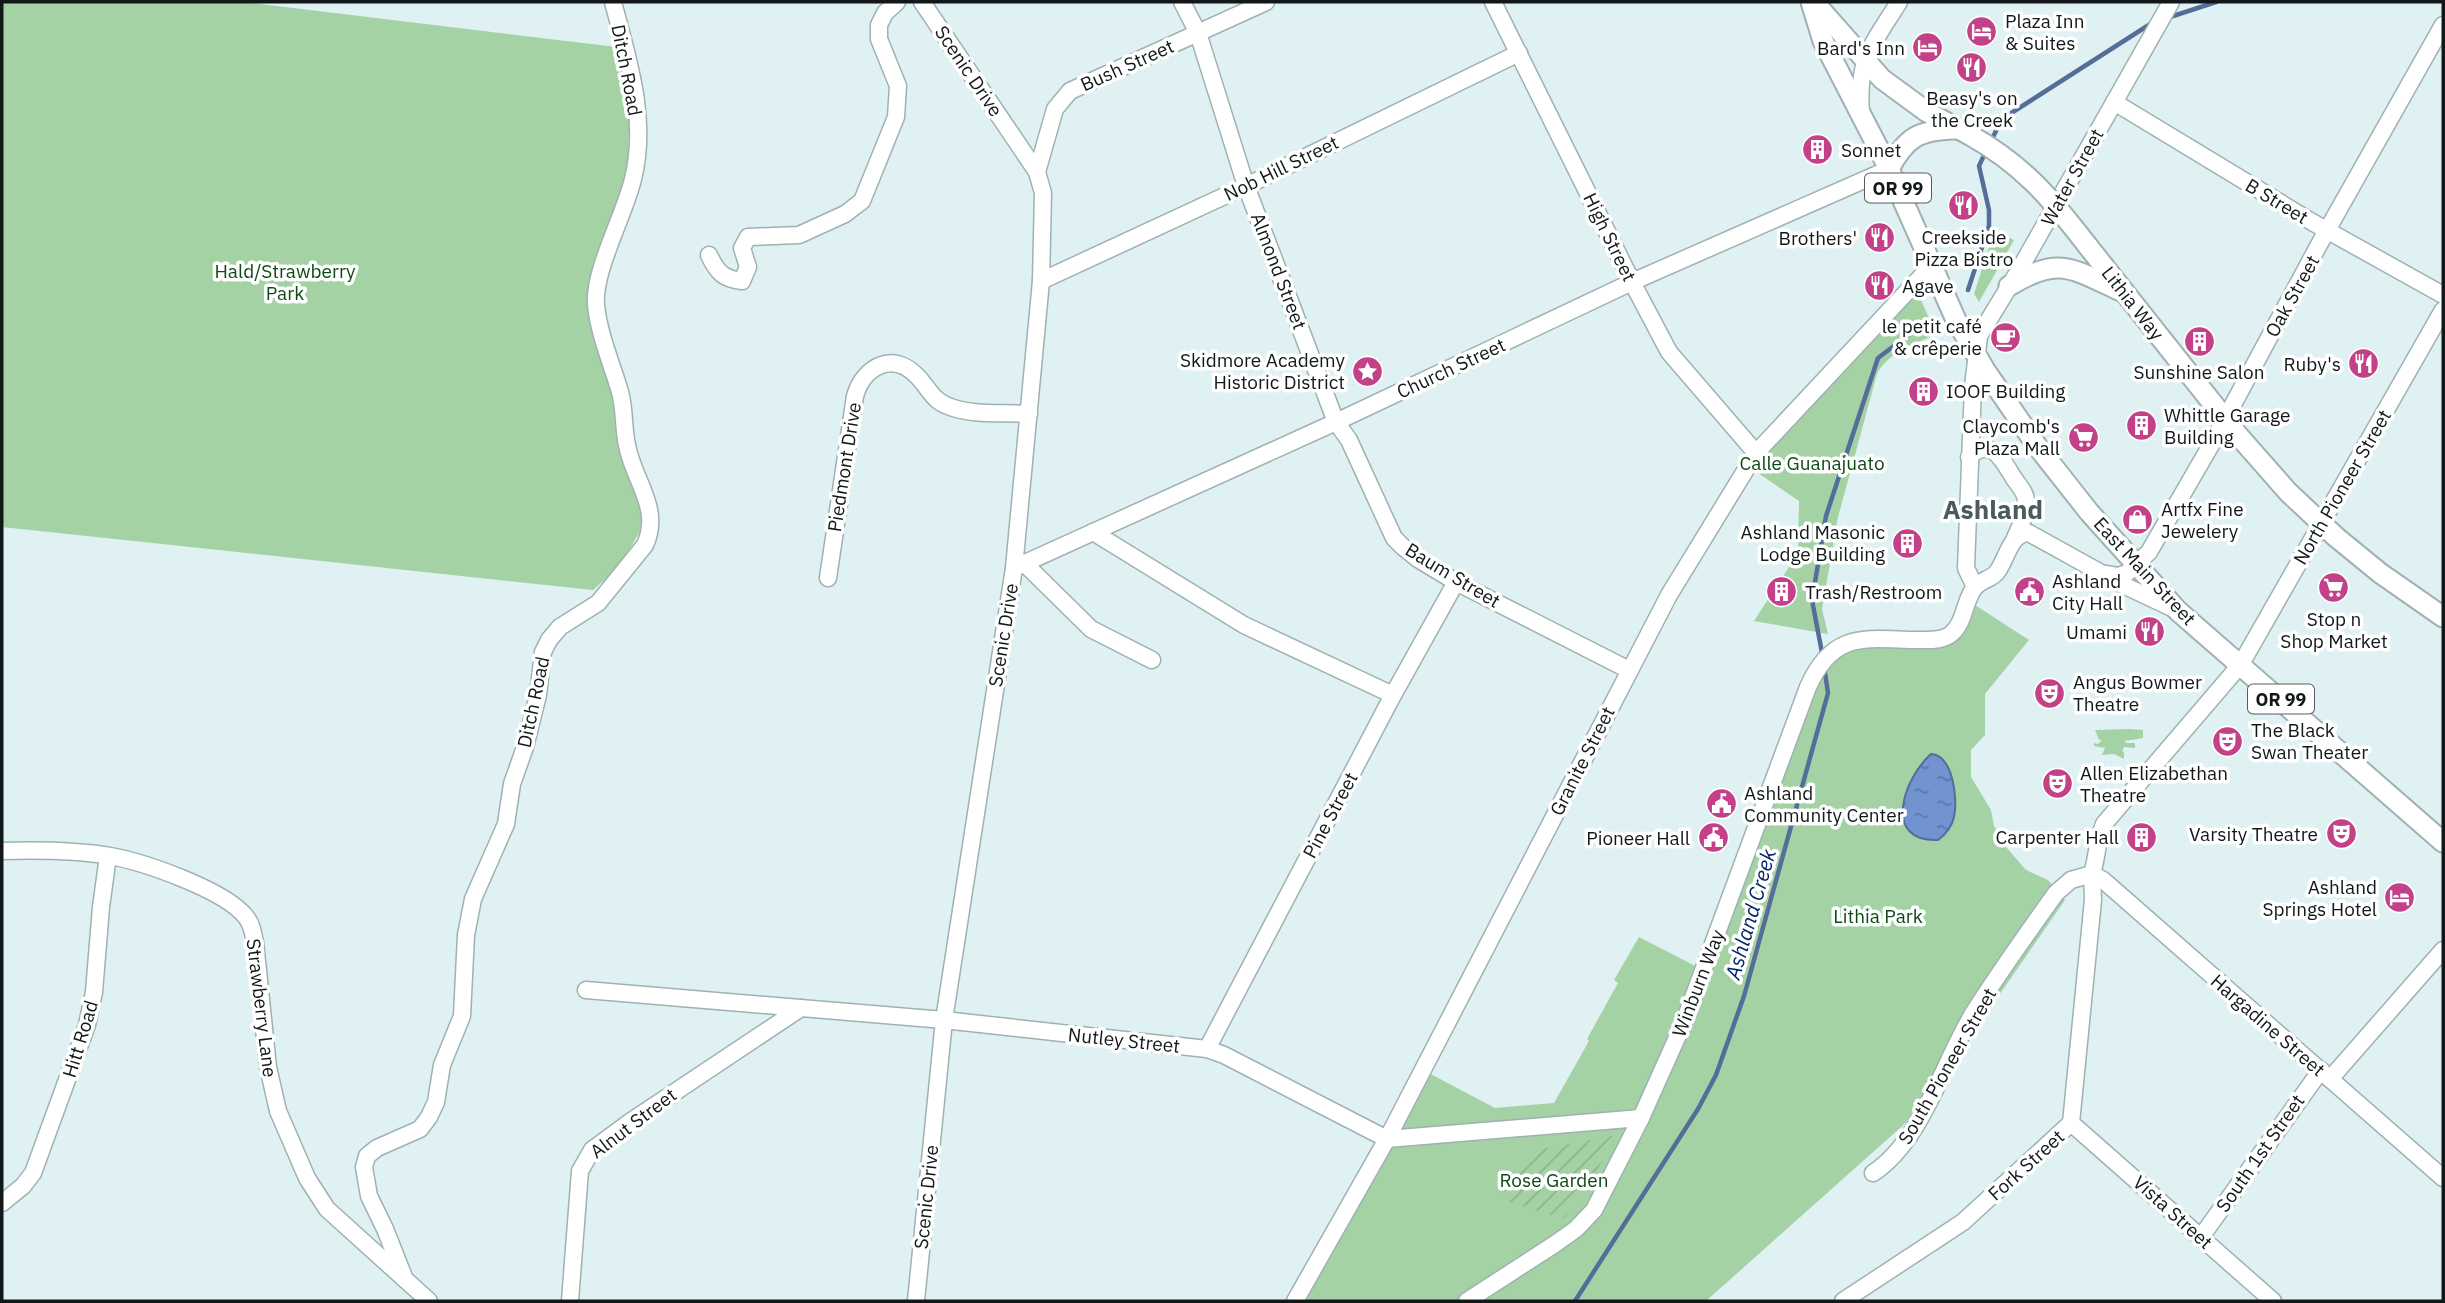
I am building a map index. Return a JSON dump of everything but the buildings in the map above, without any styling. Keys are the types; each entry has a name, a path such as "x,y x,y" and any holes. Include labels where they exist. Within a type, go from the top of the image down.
{"main road":[{"name":"Lithia Way","path":"1812,2 1864,61 1902,95 2001,154 2023,171 2060,210 2225,419 2288,492 2380,573 2443,617"},
{"name":"OR 99","path":"1812,2 1823,41 1889,169 1956,320 1975,353"},
{"path":"1889,169 1895,158 1916,135 1932,130 1962,131"},
{"path":"2009,286 2032,272 2065,268 2125,293"},
{"name":"East Main Street","path":"1975,353 2037,446 2089,512 2178,611 2443,842"}],"street":[{"name":"Ditch Road","path":"404,1276 369,1196 363,1167 367,1156 377,1148 420,1129 436,1102 442,1065 462,1016 466,935 473,899 506,824 512,784 525,747 538,695 543,653 549,640 561,627 598,603 645,545 650,535 650,507 626,444 621,394 596,307 598,283 633,180 639,144 636,95 613,2"},
{"path":"709,255 715,268 726,279 742,281 748,267 742,248 748,237 799,235 845,214 862,201 897,117 898,86 879,39 879,25 885,13 897,2"},
{"name":"Scenic Drive","path":"916,1301 944,1020 1019,565 1041,281 1043,193 1037,172 922,2"},
{"name":"Almond Street","path":"1182,2 1198,33 1246,186 1336,422"},
{"name":"Bush Street","path":"1037,172 1055,109 1070,91 1266,2"},
{"name":"High Street","path":"1493,2 1669,352 1756,453"},
{"path":"1861,113 1859,86 1864,61 1899,2"},
{"name":"Water Street","path":"1975,587 1966,568 1969,457 1975,353 1979,336 2171,2"},
{"name":"Oak Street","path":"2137,565 2149,552 2225,419 2443,25"},
{"name":"Nob Hill Street","path":"1041,281 1246,186 1519,52"},
{"name":"B Street","path":"2114,102 2327,231 2443,295"},
{"name":"Church Street","path":"1019,565 1336,422 1632,282 1889,169"},
{"name":"Granite Street","path":"1296,1301 1387,1139 1669,596 1756,453 1932,265"},
{"name":"North Pioneer Street","path":"2241,664 2443,310"},
{"name":"Piedmont Drive","path":"828,578 855,396 859,382 870,370 885,364 906,368 916,374 933,396 953,408 1030,414"},
{"name":"Baum Street","path":"1336,422 1349,440 1394,538 1418,559 1456,582 1629,670"},
{"name":"Winburn Way","path":"1467,1301 1555,1244 1586,1220 1594,1210 1641,1118 1684,1021 1815,671 1827,656 1864,638 1934,640 1950,636 1959,624 1975,587 1996,574 2015,538 2027,505 2025,496 1995,452 1985,448 1977,450 1969,457"},
{"path":"1093,531 1244,625 1393,695"},
{"path":"2015,538 2029,533 2178,611"},
{"path":"1019,565 1091,629 1152,660"},
{"path":"2103,574 2118,576 2137,565"},
{"name":"Pine Street","path":"1207,1049 1393,695 1456,582"},
{"path":"2092,874 2104,824 2241,664"},
{"name":"Strawberry Lane","path":"2,851 70,852 108,856 137,863 217,895 248,919 255,942 268,1067 278,1111 307,1178 327,1209 429,1301"},
{"name":"Hitt Road","path":"2,1203 23,1186 33,1173 87,1025 95,982 108,856"},
{"name":"Hargadine Street","path":"2092,874 2103,880 2443,1178"},
{"name":"Fork Street","path":"1843,1301 1929,1247 1963,1222 2071,1123 2093,900 2092,874"},
{"name":"South Pioneer Street","path":"1873,1173 1889,1163 1907,1142 1973,1014 2056,892 2071,880 2092,874"},
{"name":"South 1st Street","path":"2201,1237 2326,1075 2443,950"},
{"name":"Nutley Street","path":"586,990 944,1020 1207,1049 1224,1055 1387,1139"},
{"name":"Alnut Street","path":"570,1301 580,1171 592,1150 801,1008"},
{"path":"1387,1139 1641,1118"},
{"name":"Vista Street","path":"2071,1123 2273,1301"}],"green space":[{"name":"Hald/Strawberry Park","path":"2,2 244,2 616,47 630,108 627,177 595,330 613,397 621,454 647,519 620,566 593,590 2,527"},
{"path":"1991,229 2014,240 1979,302 1974,294 1990,244"},
{"name":"Calle Guanajuato","path":"1918,293 1936,334 1895,355 1877,374 1838,517 1822,609 1828,634 1754,621 1798,553 1799,501 1755,471 1763,458"},
{"name":"Lithia Park","path":"1975,605 2029,640 1985,694 1985,735 1971,750 1971,777 1991,810 1994,826 2006,847 2026,870 2048,880 2065,900 1918,1112 1706,1301 1295,1301 1423,1070 1495,1108 1554,1103 1589,1041 1587,1039 1618,983 1614,980 1639,937 1703,970 1808,687 1852,642 1934,640"},
{"path":"2095,730 2143,730 2143,738 2125,741 2135,743 2135,748 2124,747 2124,759 2114,754 2102,755 2105,748 2094,746 2094,743 2098,744 2102,740 2099,740"},
{"name":"Rose Garden","path":"1617,1135 1587,1188 1564,1219 1499,1199 1531,1151"}],"water":[{"path":"1931,754 1938,756 1949,770 1955,800 1952,824 1938,840 1920,838 1909,831 1904,820 1906,792 1921,765"}],"waterway":[{"name":"Ashland Creek","path":"2170,17 2216,2"},
{"name":"Ashland Creek","path":"1990,143 2002,119 2155,21"},
{"name":"Ashland Creek","path":"1968,290 1989,226 1989,210 1979,166 1986,151"},
{"name":"Ashland Creek","path":"1823,658 1812,600 1826,516 1878,358 1927,321"},
{"name":"Ashland Creek","path":"1575,1301 1698,1109 1716,1075 1744,996 1828,693 1824,666"}],"place":[{"name":"Plaza Inn & Suites","path":"1982,32"},
{"name":"Bard's Inn","path":"1928,48"},
{"name":"Beasy's on the Creek","path":"1972,67"},
{"name":"Sonnet","path":"1818,150"},
{"name":"Creekside Pizza Bistro","path":"1964,206"},
{"name":"Brothers'","path":"1880,238"},
{"name":"Agave","path":"1879,286"},
{"name":"le petit café & crêperie","path":"2005,337"},
{"name":"Sunshine Salon","path":"2199,341"},
{"name":"Ruby's","path":"2364,364"},
{"name":"Skidmore Academy Historic District","path":"1368,371"},
{"name":"IOOF Building","path":"1923,391"},
{"name":"Whittle Garage Building","path":"2141,426"},
{"name":"Claycomb's Plaza Mall","path":"2083,437"},
{"name":"Artfx Fine Jewelery","path":"2138,520"},
{"name":"Ashland Masonic Lodge Building","path":"1908,543"},
{"name":"Stop n Shop Market","path":"2334,588"},
{"name":"Trash/Restroom","path":"1782,592"},
{"name":"Ashland City Hall","path":"2029,592"},
{"name":"Umami","path":"2150,632"},
{"name":"Angus Bowmer Theatre","path":"2050,693"},
{"name":"The Black Swan Theater","path":"2228,741"},
{"name":"Allen Elizabethan Theatre","path":"2057,784"},
{"name":"Ashland Community Center","path":"1721,804"},
{"name":"Varsity Theatre","path":"2341,834"},
{"name":"Carpenter Hall","path":"2142,837"},
{"name":"Pioneer Hall","path":"1713,838"},
{"name":"Ashland Springs Hotel","path":"2400,898"}],"district":[{"name":"Ashland","path":"1993,509"}]}
